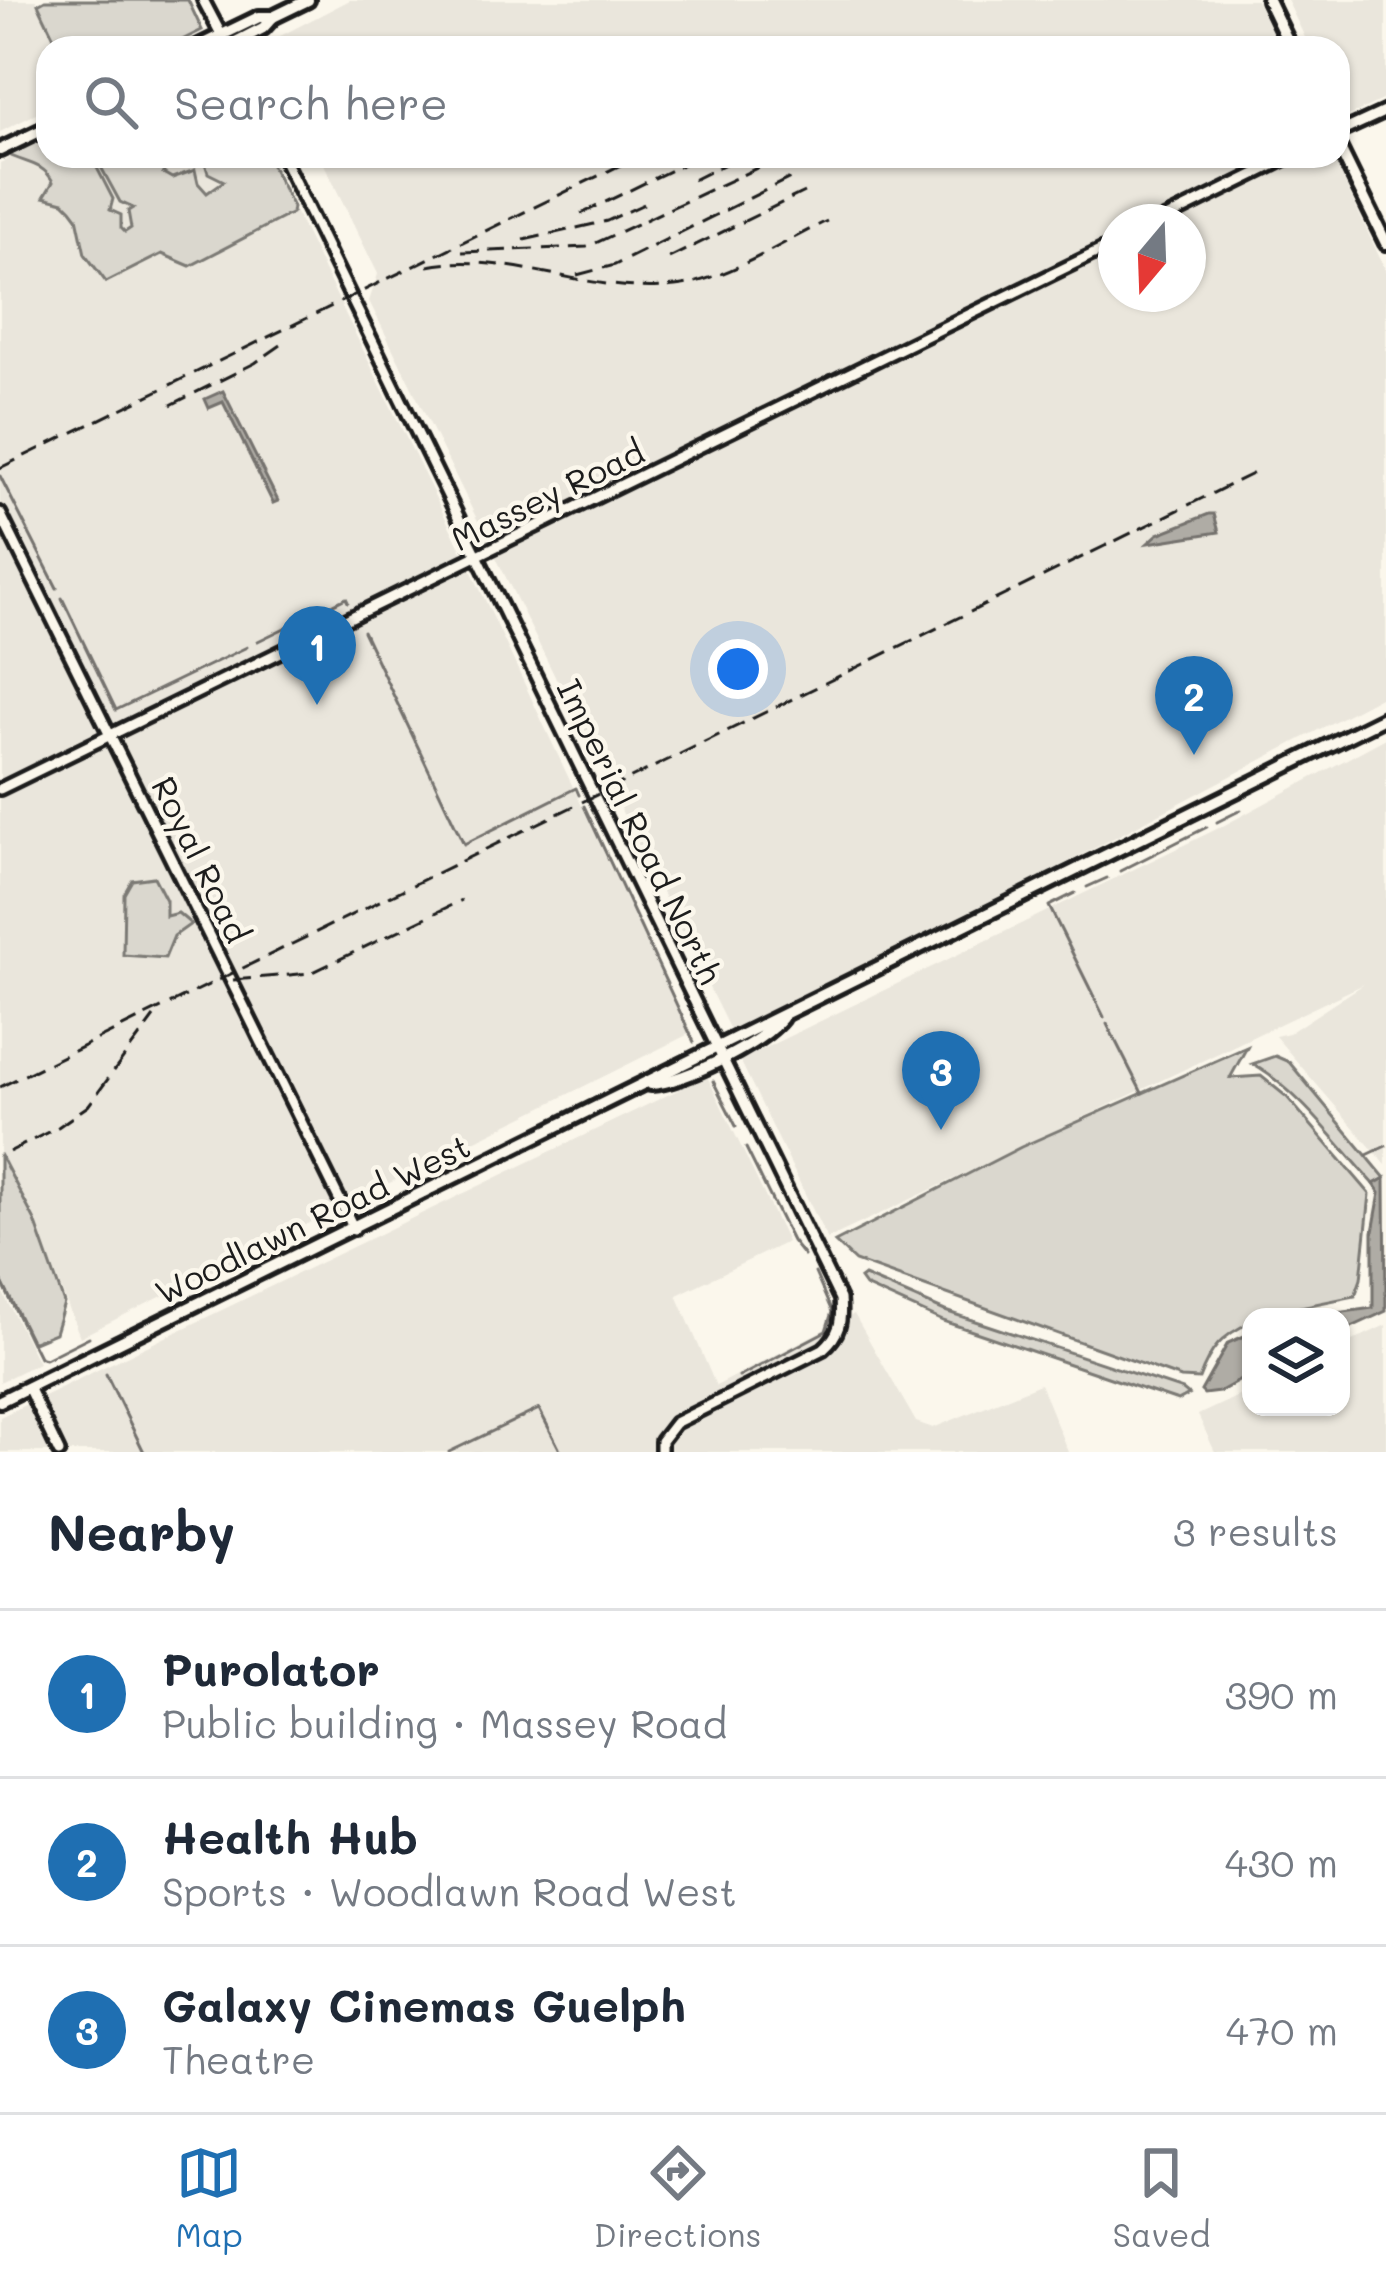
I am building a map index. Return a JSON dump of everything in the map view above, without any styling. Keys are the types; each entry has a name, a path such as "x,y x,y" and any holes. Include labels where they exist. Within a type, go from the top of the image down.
{"main road":[{"path":"244,36 308,0"},
{"path":"1268,0 1286,36"},
{"path":"0,150 36,133"},
{"path":"1349,168 1386,243"},
{"name":"Woodlawn Road West","path":"0,1401 648,1084 669,1083 719,1051 770,1033 783,1017 1386,717"}],"street":[{"path":"203,0 221,36"},
{"path":"1350,128 1386,111"},
{"name":"Imperial Road North","path":"287,168 840,1299 837,1337 823,1349 675,1423 662,1441 661,1452"},
{"path":"1195,204 1268,168"},
{"name":"Massey Road","path":"0,789 1098,252"},
{"name":"Royal Road","path":"0,513 354,1228"},
{"path":"28,1388 59,1452"}],"shaded area":[{"path":"0,0 36,0 53,36 36,36 36,114 0,132"},
{"path":"45,0 188,0 202,30 190,36 53,36 38,4"},
{"path":"350,0 1256,0 1274,36 280,36"},
{"path":"1287,0 1386,0 1386,98 1350,115 1350,36 1304,36"},
{"path":"36,141 36,166 9,155"},
{"path":"36,145 36,168 274,168 471,570 689,1034 80,1337 35,1221 0,1154 0,163"},
{"path":"40,168 97,168 113,199 110,210 121,215 125,232 131,228 128,211 133,208 120,202 102,168 166,168 163,173 172,178 195,170 207,193 224,181 207,168 273,168 293,207 292,213 190,266 162,254 106,282 85,254 77,217 64,202 44,197 53,182"},
{"path":"326,168 1338,168 1386,271 1386,694 1010,893 730,1030 369,301 378,274"},
{"path":"223,391 278,501 273,503 223,402 209,408 205,399"},
{"path":"1214,514 1219,532 1148,543 1158,534"},
{"path":"1386,738 1386,1165 1275,1036 1289,1033 1364,984 827,1239 740,1060 1221,827"},
{"path":"154,877 166,900 166,916 178,913 191,924 174,936 165,958 123,955 124,894 132,880"},
{"path":"1247,1047 1230,1078 1261,1076 1287,1097 1370,1194 1355,1296 1296,1308 1242,1308 1242,1327 1218,1344 1199,1379 1181,1378 855,1261 835,1242 1021,1147"},
{"path":"1275,1056 1289,1062 1385,1178 1374,1184 1302,1103 1252,1064"},
{"path":"707,1076 787,1242 677,1295 716,1386 854,1314 916,1422 933,1428 1040,1384 1068,1452 0,1452 0,1417"},
{"path":"0,1154 35,1221 64,1303 55,1333 31,1343 0,1278"},
{"path":"1385,1178 1386,1311 1350,1328 1350,1311 1373,1308 1373,1232 1380,1193 1374,1184"},
{"path":"864,1276 945,1311 1189,1395 1178,1401 943,1321 865,1286 860,1279"},
{"path":"0,1287 38,1363 0,1382"},
{"path":"1386,1325 1386,1452 1215,1452 1198,1415 1242,1394 1242,1416 1350,1416 1350,1342"},
{"path":"1242,1337 1242,1379 1219,1392 1204,1394 1201,1391 1228,1343"}],"waterway":[{"path":"0,476 57,588"},
{"path":"62,598 116,710 247,647"},
{"path":"258,641 346,598 348,602"},
{"path":"363,631 464,844 576,788 579,795"},
{"path":"584,806 694,1042"},
{"path":"1217,822 1241,810"},
{"path":"1120,871 1207,827"},
{"path":"1087,887 1107,878"},
{"path":"1075,893 1049,906 1104,1017"},
{"path":"1107,1024 1142,1093"},
{"path":"713,1081 736,1126"},
{"path":"1367,1155 1386,1146"},
{"path":"746,1148 804,1256"},
{"path":"739,1377 826,1331 832,1312 815,1273"},
{"path":"0,1278 39,1357 45,1359 89,1337"},
{"path":"106,1374 144,1452"},
{"path":"449,1452 539,1409 561,1452"}],"railway":[{"path":"0,468 614,168"},
{"path":"581,214 675,168"},
{"path":"693,180 717,168"},
{"path":"462,252 587,247 757,168"},
{"path":"577,275 615,265 790,178"},
{"path":"669,258 804,192"},
{"path":"524,240 607,221 644,204"},
{"path":"428,266 488,264 612,285 675,286 734,269 827,221"},
{"path":"171,405 281,345"},
{"path":"0,1087 1260,470"},
{"path":"233,980 311,973 462,900"},
{"path":"9,1152 88,1106 154,1017"}],"place":[{"name":"Purolator","path":"317,705"},
{"name":"Health Hub","path":"1194,755"},
{"name":"Galaxy Cinemas Guelph","path":"941,1130"}]}
